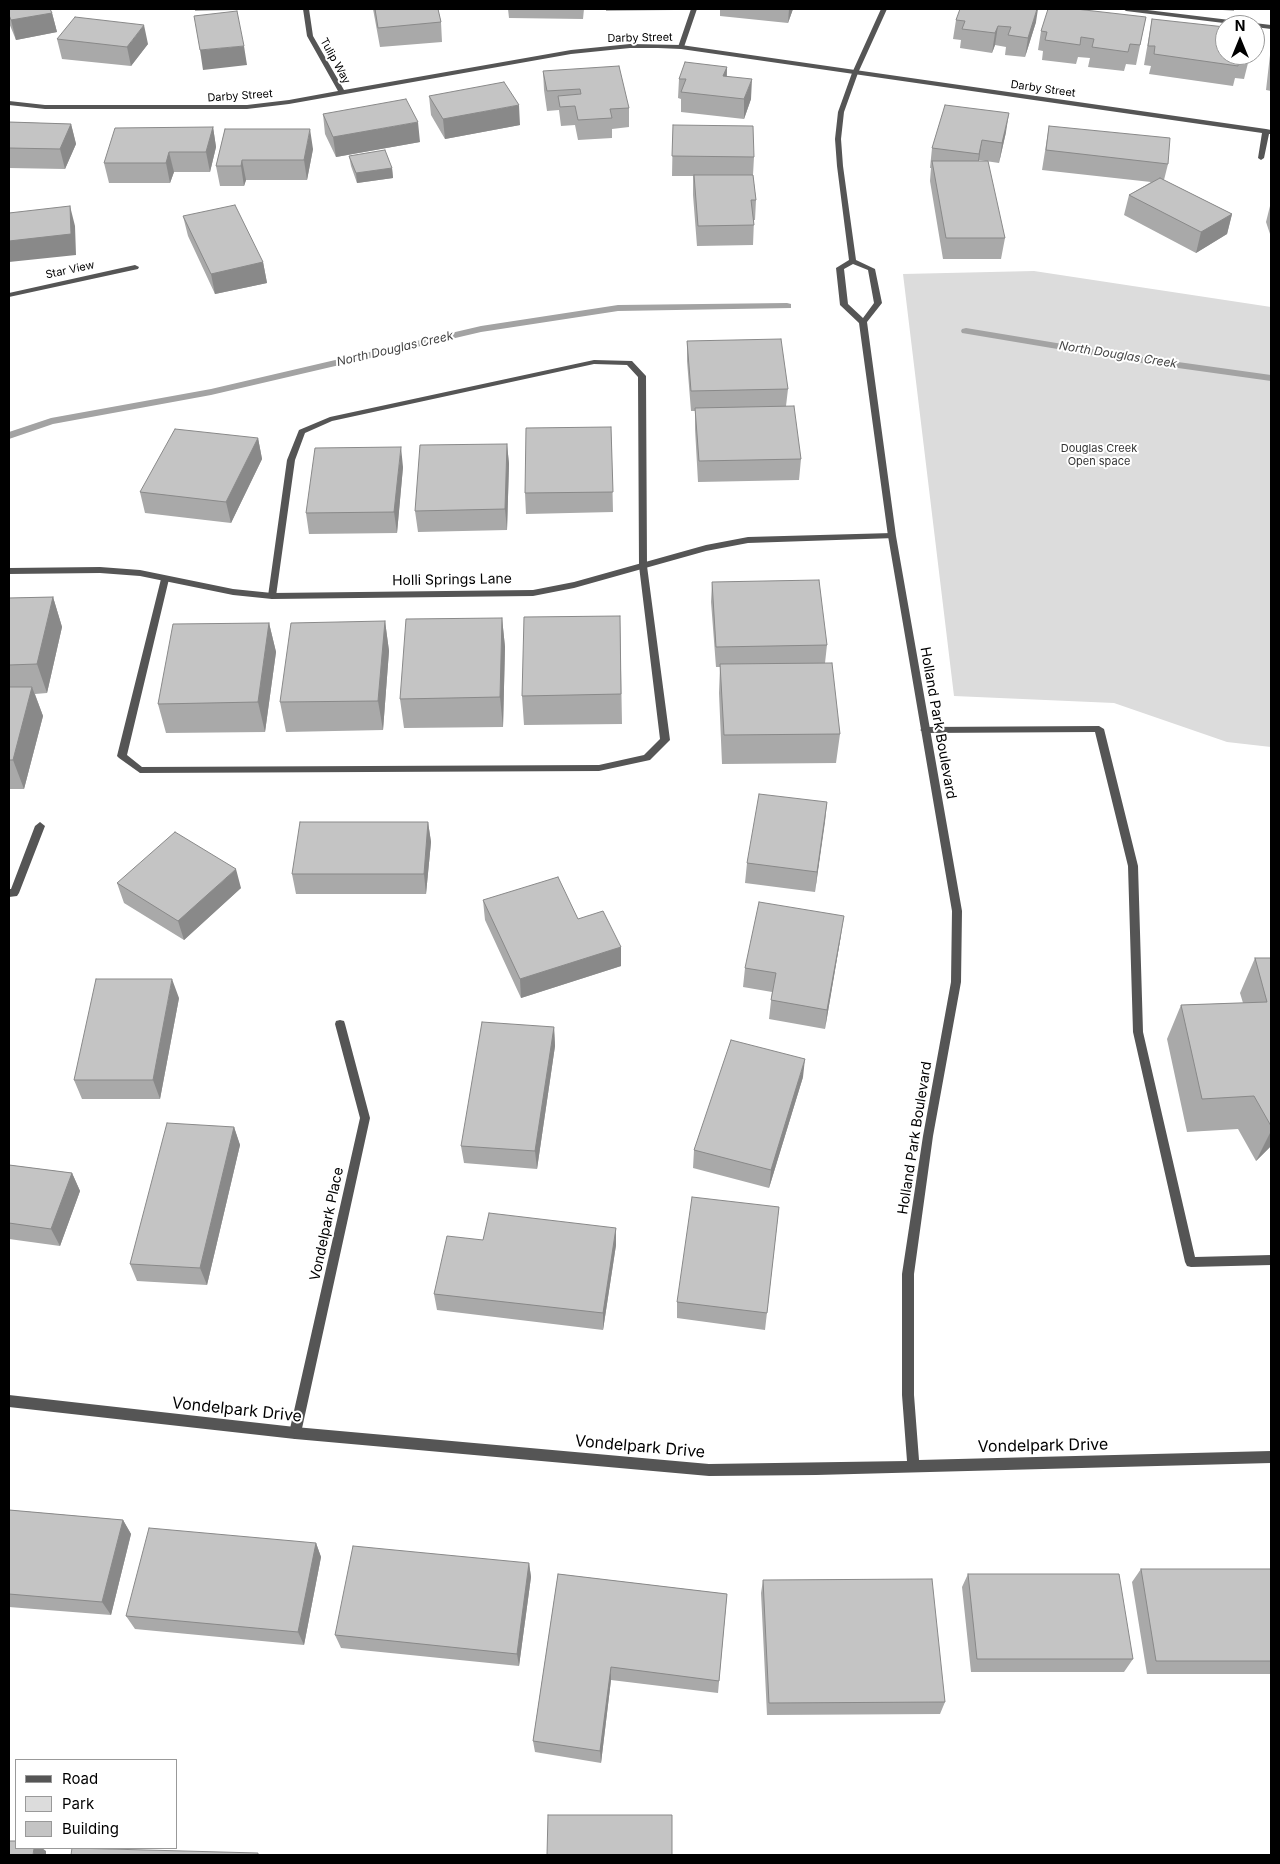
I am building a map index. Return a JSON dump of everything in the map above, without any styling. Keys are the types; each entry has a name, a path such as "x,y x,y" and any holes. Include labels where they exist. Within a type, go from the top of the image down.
{"street":[{"name":"Tulip Way","path":"306,9 310,36 342,93"},
{"path":"681,47 694,9"},
{"path":"853,261 838,139 841,112 855,73 884,9"},
{"path":"1126,9 1271,27"},
{"name":"Darby Street","path":"9,103 45,108 209,108 272,104 570,52 630,46 681,47 1269,131"},
{"path":"1262,158 1269,131"},
{"path":"853,261 871,269 878,303 863,322 844,305 840,268 853,261"},
{"name":"Star View","path":"9,295 135,267"},
{"name":"Holland Park Boulevard","path":"863,322 892,536 957,911 956,982 928,1136 908,1274 908,1395 913,1465"},
{"path":"165,579 122,756 140,770 599,768 647,758 665,740 643,566 642,376 629,363 594,362 330,419 302,432 291,460 272,596"},
{"name":"Holli Springs Lane","path":"9,571 100,570 140,573 233,592 272,596 533,593 574,585 706,548 748,540 892,536"},
{"path":"926,730 1099,729 1132,866 1138,1032 1191,1262 1271,1260"},
{"path":"9,893 14,893 40,826"},
{"name":"Vondelpark Place","path":"295,1433 365,1118 340,1024"},
{"name":"Vondelpark Drive","path":"9,1401 295,1433 709,1470 1271,1457"}],"green space":[{"name":"Douglas Creek Open space","path":"1034,271 1271,307 1271,747 1227,742 1114,703 954,696 903,274"}],"building":[{"path":"9,9 50,9 52,13 11,20"},
{"path":"375,9 438,9 441,22 378,28"},
{"path":"960,9 1037,9 1028,38 1008,35 1011,27 998,26 995,33 962,29 965,21 956,20"},
{"path":"1048,9 1076,9 1146,17 1140,45 1130,44 1128,52 1092,47 1094,39 1081,37 1080,45 1045,40 1047,32 1041,31"},
{"path":"237,11 244,46 200,50 194,16"},
{"path":"75,17 144,25 127,47 57,39"},
{"path":"1152,19 1215,26 1215,63 1154,54 1155,46 1148,46"},
{"path":"685,62 727,67 723,76 752,79 744,99 681,92 686,79 679,79"},
{"path":"619,66 629,108 610,109 612,118 578,120 575,106 560,107 558,96 581,94 580,89 547,91 543,71"},
{"path":"504,82 519,105 443,119 429,96"},
{"path":"406,99 418,122 333,137 323,114"},
{"path":"945,105 1009,113 1002,143 982,140 979,154 932,148"},
{"path":"9,122 71,124 60,149 9,148"},
{"path":"673,125 753,126 754,157 672,156"},
{"path":"1049,126 1170,138 1168,164 1046,150"},
{"path":"213,127 206,152 169,152 166,163 104,163 115,128"},
{"path":"225,129 310,129 304,160 242,160 241,166 216,166"},
{"path":"385,150 392,168 356,173 349,156"},
{"path":"932,161 988,161 1005,238 946,238"},
{"path":"694,175 753,175 756,200 751,200 754,225 698,226"},
{"path":"1160,178 1232,214 1201,232 1129,195"},
{"path":"235,205 263,262 211,274 183,216"},
{"path":"70,206 71,234 9,241 9,213"},
{"path":"781,339 788,389 691,391 687,341"},
{"path":"794,406 801,459 699,461 695,408"},
{"path":"611,427 613,492 525,493 526,428"},
{"path":"175,429 258,438 226,502 140,492"},
{"path":"507,444 505,509 415,511 420,445"},
{"path":"401,447 394,512 306,513 315,448"},
{"path":"819,580 827,645 716,647 712,582"},
{"path":"53,597 37,664 9,665 9,598"},
{"path":"620,616 621,694 522,696 524,617"},
{"path":"502,618 500,697 400,699 406,619"},
{"path":"385,621 378,701 280,702 291,623"},
{"path":"269,623 258,702 158,704 173,624"},
{"path":"832,663 840,734 724,735 720,664"},
{"path":"9,687 32,687 13,760 9,760"},
{"path":"759,794 827,802 817,872 747,863"},
{"path":"300,822 428,822 424,874 292,874"},
{"path":"175,832 236,869 178,921 117,883"},
{"path":"558,877 578,919 603,911 621,947 520,979 483,900"},
{"path":"759,902 844,916 827,1010 771,1000 776,973 745,968"},
{"path":"1255,958 1271,958 1271,1126 1254,1096 1202,1099 1181,1005 1267,1002"},
{"path":"96,979 172,979 153,1080 74,1080"},
{"path":"482,1022 554,1027 535,1151 461,1146"},
{"path":"731,1040 805,1059 771,1170 694,1150"},
{"path":"167,1123 234,1127 200,1268 130,1264"},
{"path":"9,1165 72,1173 51,1229 9,1223"},
{"path":"692,1197 779,1207 767,1313 677,1302"},
{"path":"489,1213 616,1228 603,1313 434,1294 447,1236 483,1240"},
{"path":"9,1510 123,1520 102,1602 9,1594"},
{"path":"149,1528 316,1543 298,1632 126,1616"},
{"path":"353,1546 529,1563 517,1654 335,1635"},
{"path":"1141,1569 1271,1569 1271,1661 1156,1661"},
{"path":"558,1574 727,1594 719,1681 611,1667 600,1751 533,1741"},
{"path":"968,1574 1119,1574 1133,1659 977,1659"},
{"path":"932,1579 945,1702 769,1703 763,1580"},
{"path":"548,1815 672,1815 672,1855 547,1855"},
{"path":"9,1841 15,1841 15,1849 34,1849 33,1855 9,1855"},
{"path":"72,1849 258,1853 258,1855 71,1855"}],"waterway":[{"name":"North Douglas Creek","path":"9,436 51,421 211,392 481,329 618,308 787,306"},
{"name":"North Douglas Creek","path":"966,331 1135,359 1271,378"}]}
